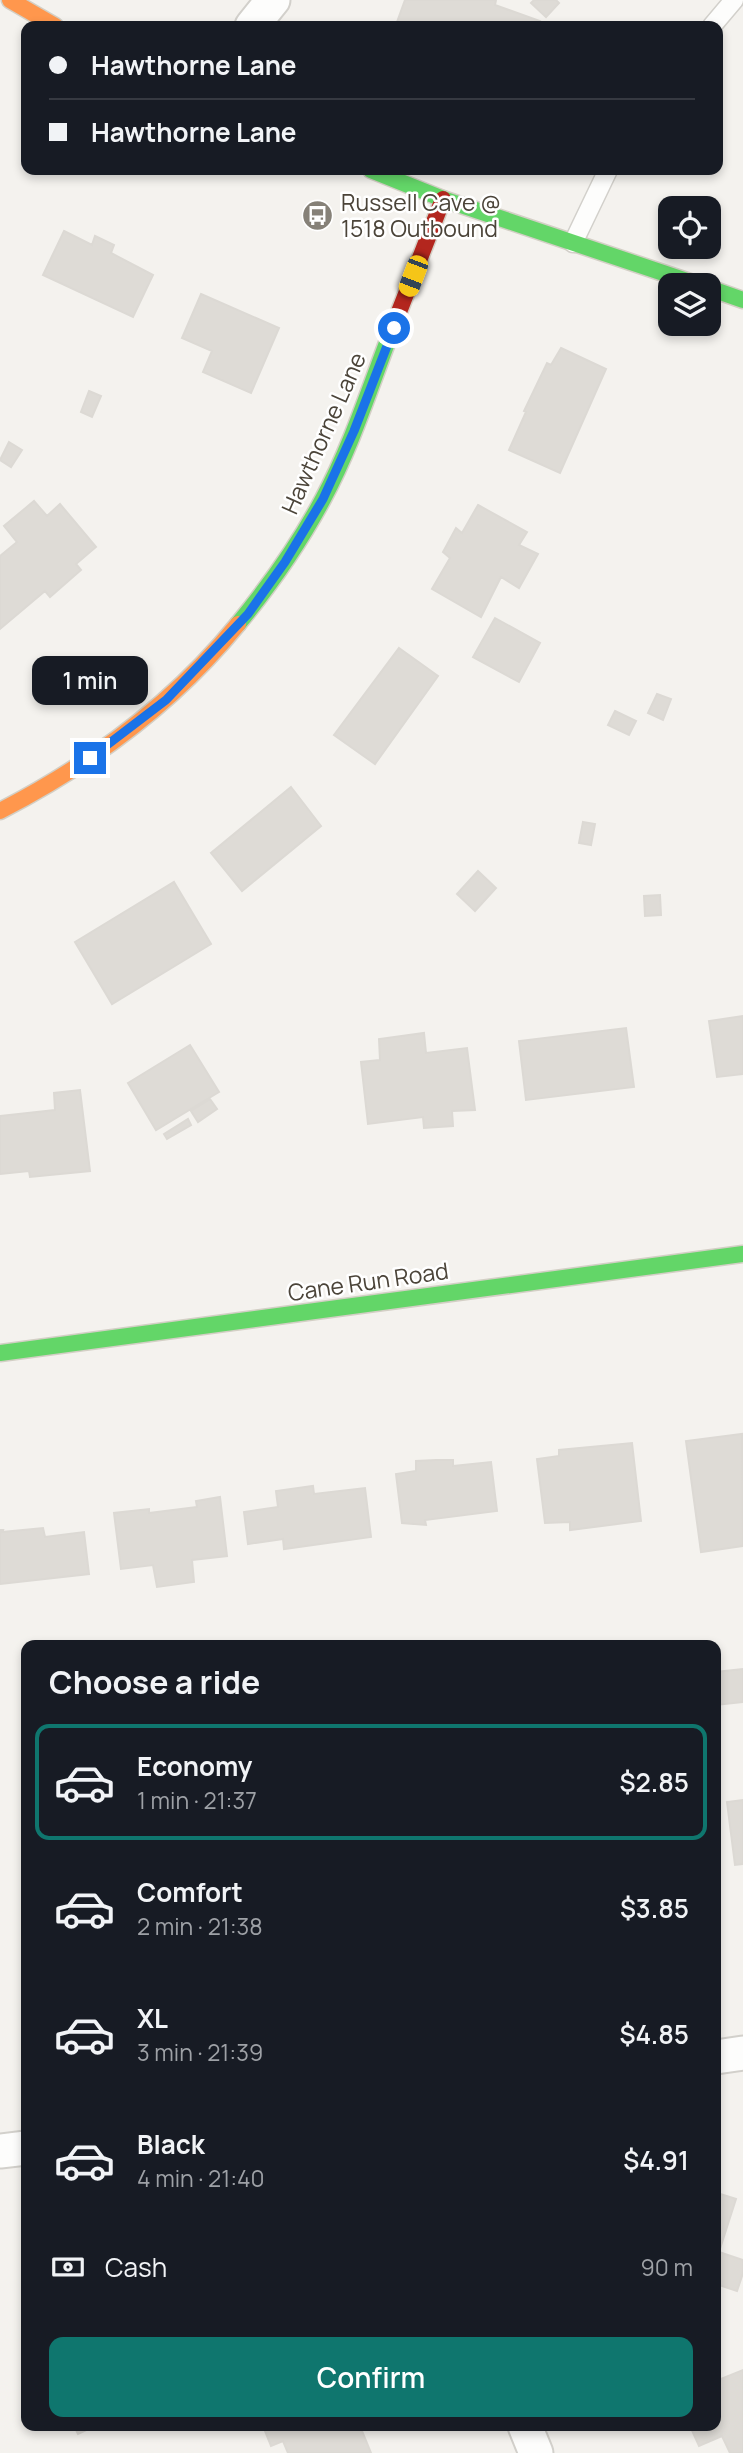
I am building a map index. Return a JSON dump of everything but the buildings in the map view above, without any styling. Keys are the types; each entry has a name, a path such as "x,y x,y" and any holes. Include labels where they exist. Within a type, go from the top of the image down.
{"street":[{"path":"10,0 46,21"},
{"path":"256,21 273,0"},
{"path":"383,175 443,199 663,273"},
{"name":"Hawthorne Lane","path":"0,811 74,770 123,735 166,700 248,614 285,562 323,499 354,431 443,199"},
{"path":"721,292 743,300"},
{"name":"Cane Run Road","path":"0,1353 743,1254"},
{"path":"721,2056 743,2053"},
{"path":"0,2151 21,2149"},
{"path":"527,2431 536,2453"}],"lane":[{"path":"716,21 734,0"},
{"path":"573,243 606,175"}],"traffic: fast":[{"path":"383,175 443,199 663,273"},
{"path":"721,292 743,300"},
{"path":"238,624 284,564 323,499 351,439 390,335"},
{"path":"0,1353 743,1254"}],"traffic: slow":[{"path":"10,0 46,21"},
{"path":"0,811 66,773 129,730 186,680 238,624"}],"traffic: jam":[{"path":"390,335 443,199"}],"place":[{"name":"Russell Cave @ 1518 Outbound","path":"318,215"}],"route":[{"path":"90,758 166,700 248,614 285,562 323,499 354,431 394,328"}]}
